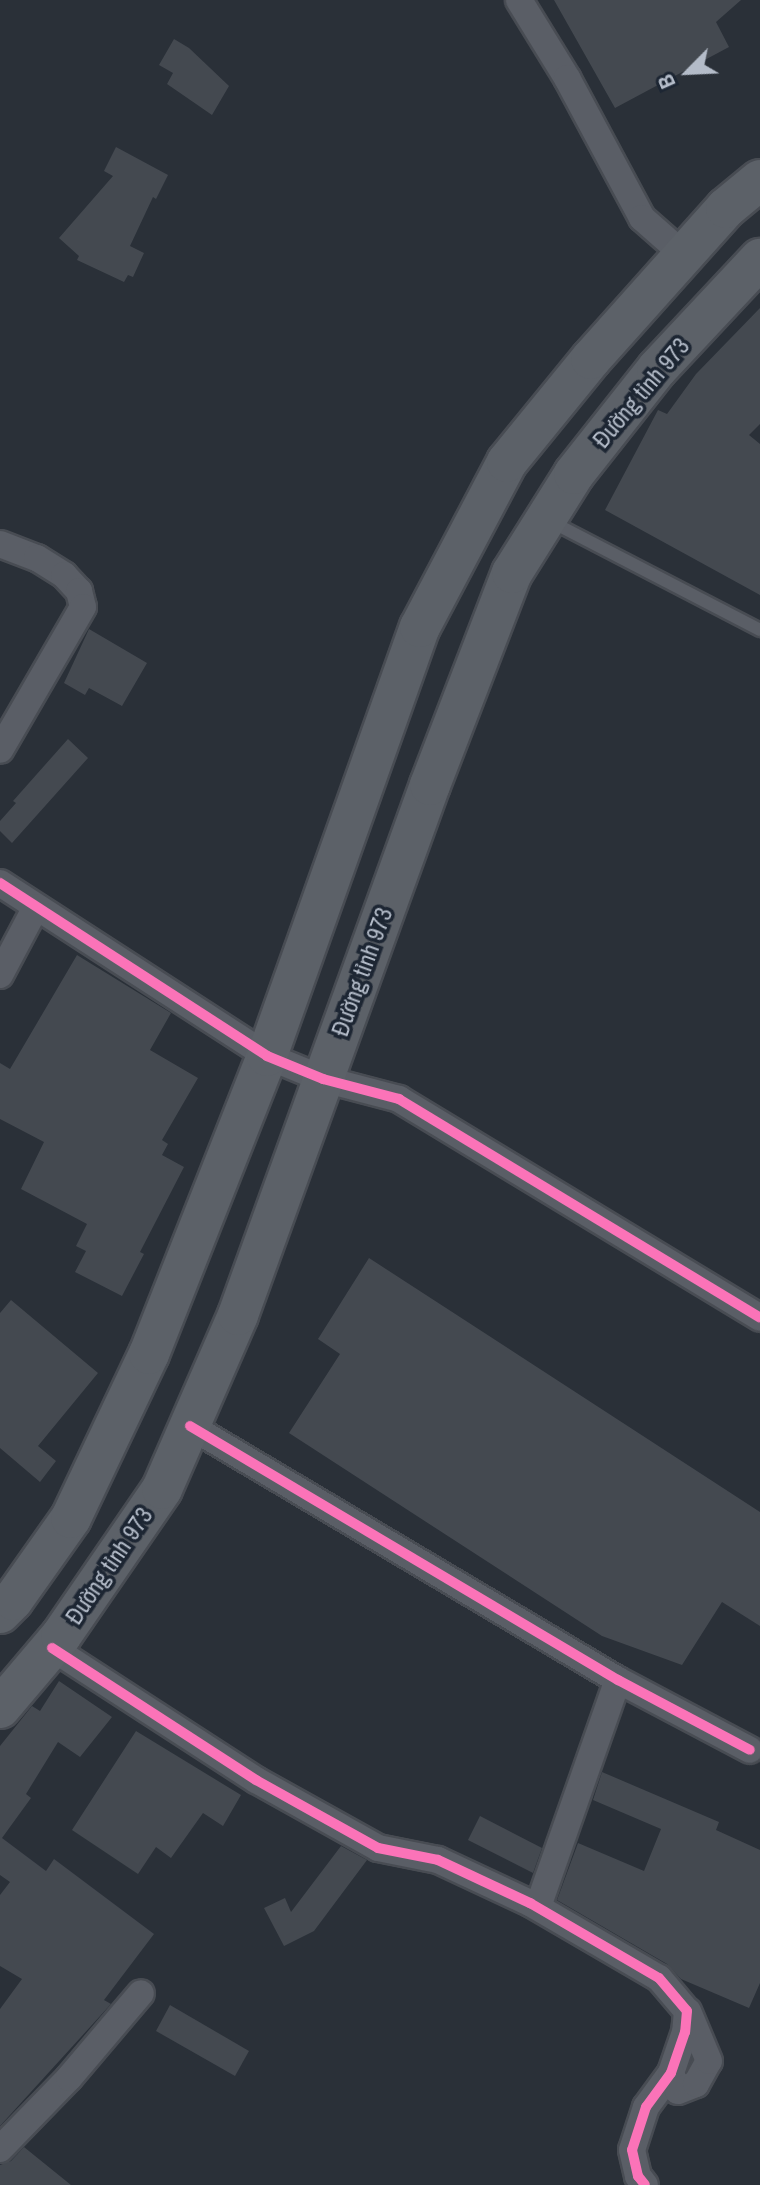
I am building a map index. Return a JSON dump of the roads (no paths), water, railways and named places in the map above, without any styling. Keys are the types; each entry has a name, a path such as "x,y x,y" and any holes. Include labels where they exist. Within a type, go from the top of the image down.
{"main road":[{"path":"0,1613 13,1600 71,1518 136,1381 267,1056 420,627 507,462 591,359 726,208 760,180"},
{"name":"Đường tỉnh 973","path":"0,1708 52,1648 162,1489 238,1315 430,785 506,588 574,474 657,369 760,259"}],"street":[{"path":"519,0 567,78 642,218 684,255"},
{"path":"0,544 37,558 64,575 79,591 83,607 8,719 0,750"},
{"path":"0,883 267,1056 323,1079 399,1099 760,1318"},
{"path":"0,975 36,907"},
{"path":"190,1426 618,1680 750,1750"},
{"path":"52,1648 256,1780 378,1848 438,1860 530,1903 630,1958 659,1978 687,2011 709,2061 696,2084 678,2091 671,2073 646,2107 632,2150 638,2176 645,2185"},
{"path":"540,1901 618,1680"},
{"path":"0,2149 69,2078 141,1993"}],"lane":[{"path":"546,519 760,630"}]}
